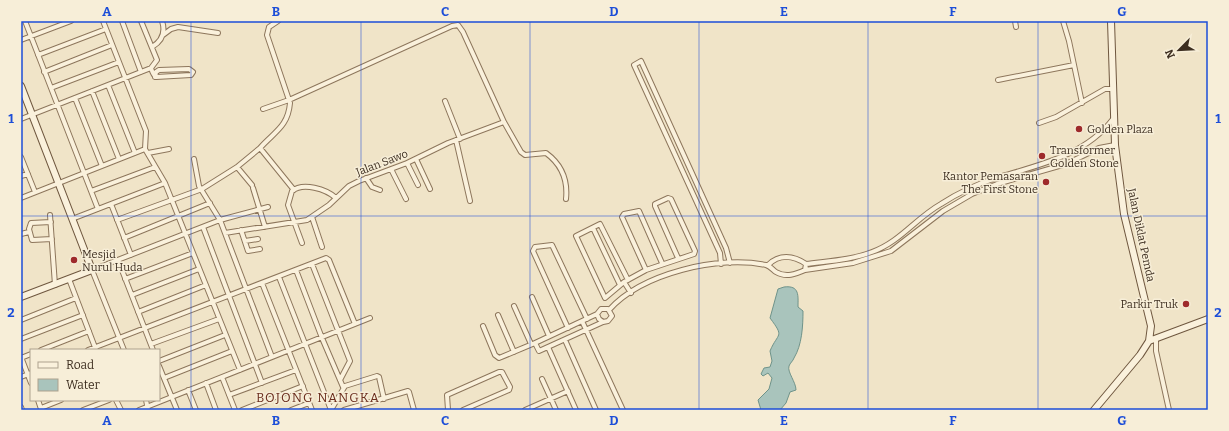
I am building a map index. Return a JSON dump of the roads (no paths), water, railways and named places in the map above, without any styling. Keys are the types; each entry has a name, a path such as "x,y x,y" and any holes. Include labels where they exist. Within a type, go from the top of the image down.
{"street":[{"path":"25,21 98,209"},
{"path":"21,40 71,21"},
{"path":"103,21 146,131 145,148 166,183 240,370"},
{"path":"122,21 141,72"},
{"path":"21,119 151,68 157,60 141,21"},
{"path":"152,47 160,42 163,35 164,29 162,21"},
{"path":"117,220 202,189 237,167 260,148 284,124 289,115 289,100 267,35 268,27 278,21"},
{"path":"1015,21 1016,27"},
{"path":"1063,21 1082,103"},
{"name":"Jalan Diklat Pemda","path":"1111,21 1115,145 1124,214 1151,326 1149,341"},
{"path":"263,108 289,100 457,23 464,32 504,122 521,152 525,155 546,153 557,163 565,180 566,199"},
{"path":"163,35 178,27 218,33"},
{"path":"38,55 106,29"},
{"path":"44,72 112,45"},
{"path":"720,264 719,251 634,65 641,61 726,248 730,263"},
{"path":"51,88 119,62"},
{"path":"998,80 1074,64"},
{"path":"151,68 155,77"},
{"path":"189,69 193,73 155,77 157,71 189,69"},
{"path":"173,70 173,76"},
{"path":"108,85 135,153"},
{"path":"21,86 124,349"},
{"path":"1039,123 1047,122 1105,89 1112,89"},
{"path":"92,91 118,159"},
{"path":"75,98 102,166"},
{"path":"445,101 458,140 470,201"},
{"path":"768,265 775,259 788,256 799,259 806,264 851,258 888,245 939,205 969,188 995,178 1051,162 1093,139 1104,131 1113,119"},
{"name":"Jalan Sawo","path":"225,232 301,223 312,217 349,186 504,122"},
{"path":"609,310 631,293 668,274 683,269 730,263 768,265 785,275 796,274 805,270 853,263 891,251 943,211 972,194 997,184 1066,164 1099,148 1115,145"},
{"path":"21,198 145,148"},
{"path":"260,148 294,190"},
{"path":"148,153 169,149"},
{"path":"21,157 35,192"},
{"path":"194,159 199,184 220,220 272,357"},
{"path":"416,159 430,189"},
{"path":"407,163 418,185"},
{"path":"91,192 155,166"},
{"path":"237,167 253,186 265,227"},
{"path":"391,169 406,199"},
{"path":"21,176 28,174"},
{"path":"366,178 372,187 380,190"},
{"path":"72,219 166,183"},
{"path":"302,242 288,205 290,196 294,190 308,188 323,190 330,192 336,198"},
{"path":"624,282 600,224 576,237 604,297 624,282 646,270 662,263 694,254 695,251 671,199 665,198 654,206 678,258"},
{"path":"124,238 210,203"},
{"path":"111,204 131,255"},
{"path":"21,297 203,228 220,220 268,207"},
{"path":"646,270 622,217 624,214 639,211 662,263"},
{"path":"50,215 55,285"},
{"path":"312,217 322,247"},
{"path":"51,222 32,223 29,225 29,232 32,240 52,239"},
{"path":"203,228 262,383"},
{"path":"593,228 631,293"},
{"path":"241,230 248,250 260,249"},
{"path":"21,234 29,232"},
{"path":"245,241 258,239"},
{"path":"568,328 533,251 535,247 550,244 552,245 584,320 586,330 623,410"},
{"path":"719,251 726,248"},
{"path":"125,279 193,253"},
{"path":"69,279 96,349 145,327 246,290 326,258 330,260 355,324"},
{"path":"118,260 153,349"},
{"path":"312,264 350,361 340,380"},
{"path":"805,270 806,264"},
{"path":"132,295 199,269"},
{"path":"296,270 322,338 343,387"},
{"path":"279,277 331,410"},
{"path":"262,283 312,410"},
{"path":"138,312 206,285"},
{"path":"532,297 550,336"},
{"path":"21,320 76,298"},
{"path":"483,326 497,357 500,358 533,343 568,328 598,314 602,308 609,310 612,314 611,319 607,322 603,322 540,351 533,343 514,306"},
{"path":"598,314 599,319 603,322"},
{"path":"21,339 82,315"},
{"path":"498,315 514,352"},
{"path":"160,401 370,318"},
{"path":"151,344 219,319"},
{"path":"1094,410 1133,365 1149,341 1156,340 1208,319"},
{"path":"44,349 89,331"},
{"path":"160,361 225,335"},
{"path":"565,340 596,410"},
{"path":"1156,340 1156,351 1169,410"},
{"path":"548,347 576,410"},
{"path":"164,378 232,351"},
{"path":"21,358 29,374 21,377"},
{"path":"160,368 176,410"},
{"path":"229,395 296,370"},
{"path":"448,410 447,395 502,372 510,388 509,390 463,410"},
{"path":"331,410 343,387 378,376 384,399"},
{"path":"222,377 235,410"},
{"path":"542,380 556,410"},
{"path":"206,383 216,410"},
{"path":"242,410 303,386"},
{"path":"188,390 196,410"},
{"path":"527,409 568,390"},
{"path":"344,410 358,408 409,392 413,410"},
{"path":"41,409 59,401"},
{"path":"83,410 106,401"},
{"path":"116,401 121,410"},
{"path":"139,410 160,401"},
{"path":"291,410 309,403"},
{"path":"148,405 153,410"}],"water":[{"path":"784,287 793,288 797,292 798,307 803,311 802,329 797,353 789,365 790,374 796,390 790,392 786,403 780,410 761,410 758,400 769,389 772,378 768,373 763,376 761,374 764,368 770,367 772,361 770,351 779,335 779,332 770,318 778,289"}],"place":[{"name":"Golden Plaza","path":"1079,129"},
{"name":"Transformer Golden Stone","path":"1042,156"},
{"name":"Kantor Pemasaran The First Stone","path":"1046,182"},
{"name":"Mesjid Nurul Huda","path":"74,260"},
{"name":"Parkir Truk","path":"1186,304"}],"district":[{"name":"BOJONG NANGKA","path":"318,397"}]}
